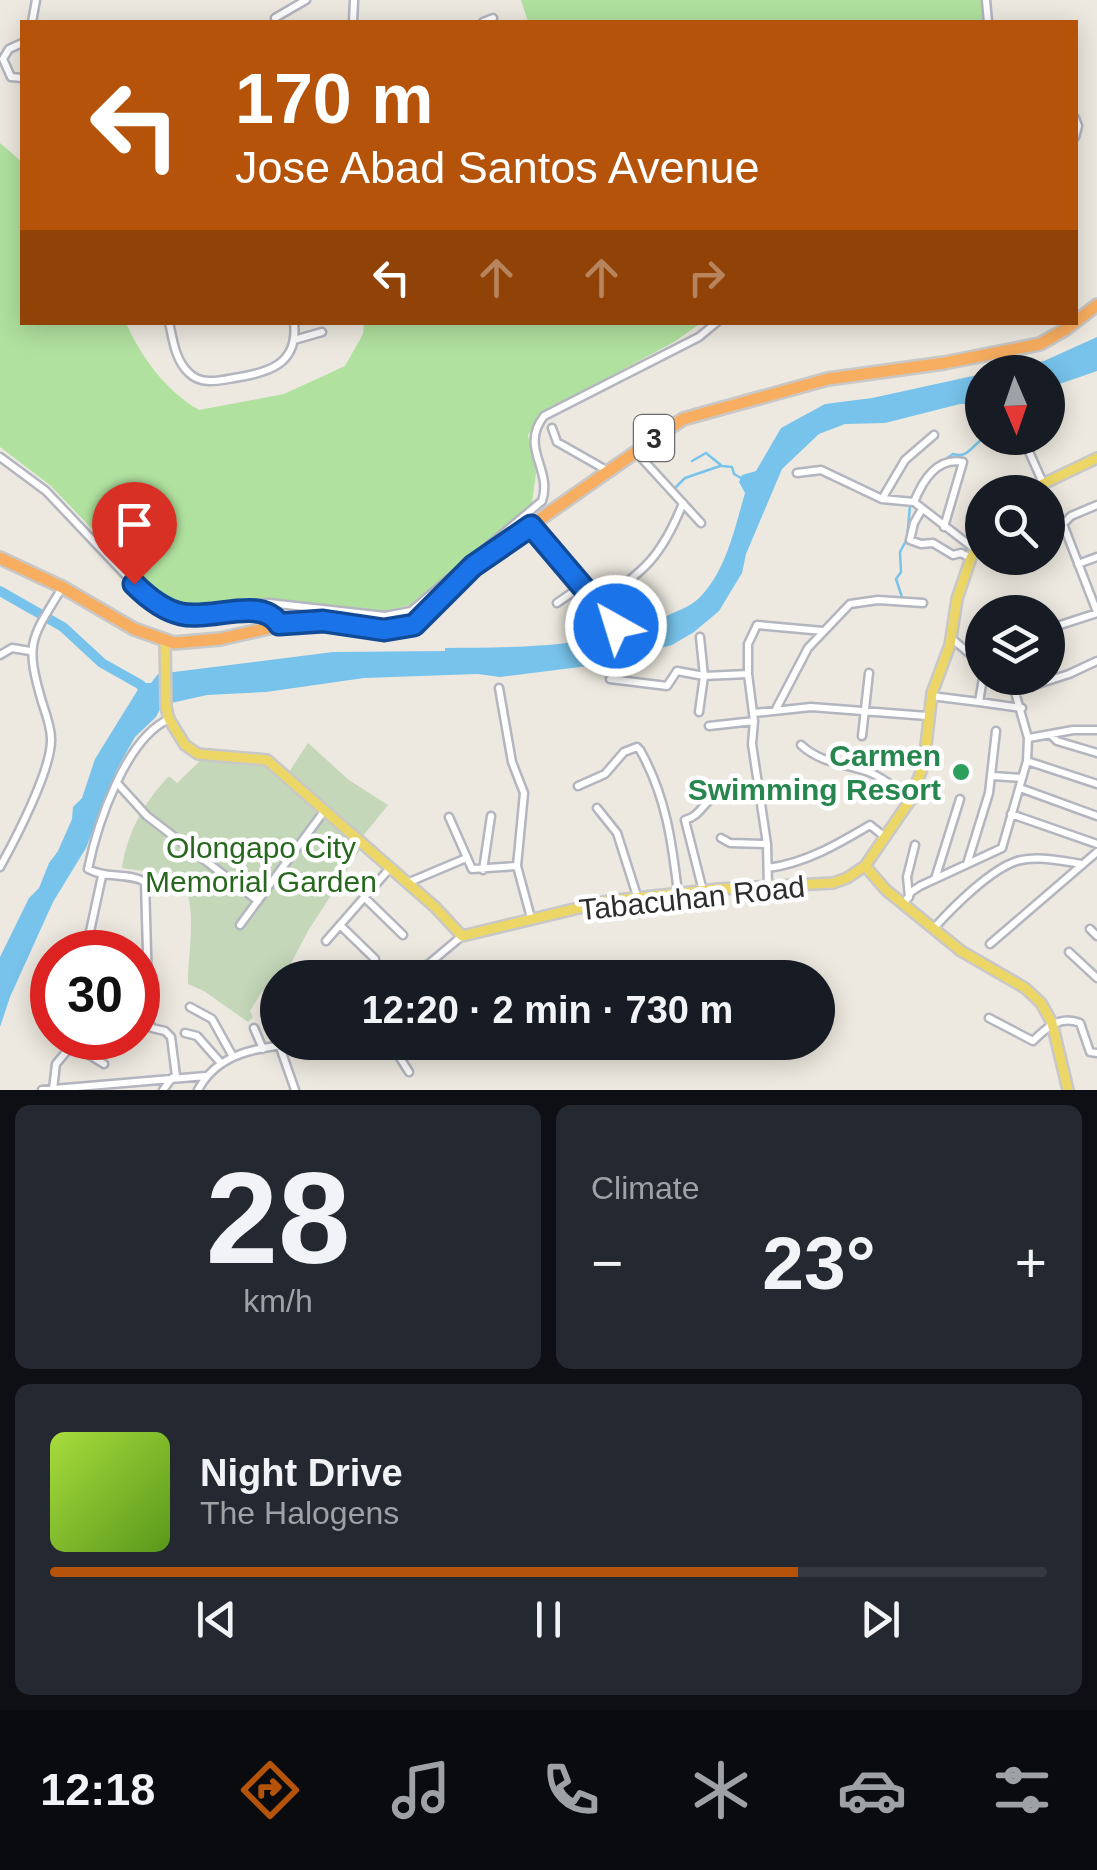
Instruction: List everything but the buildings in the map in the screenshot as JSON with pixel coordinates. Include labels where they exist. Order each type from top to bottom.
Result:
[{"type":"highway","name":"3","points":[[0,558],[62,587],[134,629],[165,640],[220,640],[279,624],[323,621],[384,630],[414,625],[473,566],[683,420],[828,379],[944,363],[1040,344],[1072,325]]},
{"type":"main road","points":[[1060,475],[1097,458]]},
{"type":"main road","points":[[966,575],[951,638],[931,696],[924,763],[911,800],[865,866],[962,950],[1032,993],[1052,1022],[1068,1090]]},
{"type":"main road","points":[[165,640],[166,707],[169,719],[191,752],[267,760],[462,936]]},
{"type":"main road","name":"Tabacuhan Road","points":[[462,936],[608,902],[841,881],[865,866]]},
{"type":"street","points":[[275,18],[306,0]]},
{"type":"street","points":[[488,20],[493,18]]},
{"type":"street","points":[[20,44],[9,48],[3,60],[11,77],[20,78]]},
{"type":"street","points":[[169,325],[177,356],[186,371],[212,382],[270,371],[284,358],[294,340],[294,325]]},
{"type":"street","points":[[241,612],[258,604],[385,616],[411,611],[542,501],[545,485],[533,440],[544,416],[699,337],[714,325]]},
{"type":"street","points":[[294,340],[322,332]]},
{"type":"street","points":[[552,428],[557,442],[609,471]]},
{"type":"street","points":[[882,498],[905,460],[934,435]]},
{"type":"street","points":[[635,452],[701,523]]},
{"type":"street","points":[[0,457],[46,491],[134,584],[161,606],[187,615],[260,611],[270,614],[279,624]]},
{"type":"street","points":[[914,502],[937,467],[962,461],[944,527]]},
{"type":"street","points":[[797,472],[821,470],[882,498],[914,502],[965,547]]},
{"type":"street","points":[[598,603],[642,574],[683,503]]},
{"type":"street","points":[[1065,623],[1097,613],[1063,524],[1071,516],[1097,505]]},
{"type":"street","points":[[922,509],[910,540],[934,543],[953,555],[965,554]]},
{"type":"street","points":[[531,526],[616,626]]},
{"type":"street","points":[[1078,564],[1097,557]]},
{"type":"street","points":[[557,602],[583,585]]},
{"type":"street","points":[[0,867],[24,823],[51,746],[50,726],[30,652],[41,622],[62,587]]},
{"type":"street","points":[[774,712],[808,648],[850,604],[878,600],[924,602]]},
{"type":"street","points":[[768,888],[767,844],[752,744],[754,717],[748,644],[757,625],[823,631]]},
{"type":"street","points":[[699,712],[704,676],[700,637]]},
{"type":"street","points":[[951,638],[965,650]]},
{"type":"street","points":[[0,655],[12,648],[30,652]]},
{"type":"street","points":[[1065,673],[1097,661]]},
{"type":"street","points":[[610,679],[667,686],[677,671],[704,676],[748,674]]},
{"type":"street","points":[[862,736],[869,672]]},
{"type":"street","points":[[498,688],[512,762],[524,793],[516,866],[531,918]]},
{"type":"street","points":[[979,702],[980,695]]},
{"type":"street","points":[[906,901],[934,880],[1002,848],[1026,760],[1028,738],[1017,695]]},
{"type":"street","points":[[931,696],[1022,708]]},
{"type":"street","points":[[710,726],[811,707],[928,716]]},
{"type":"street","points":[[163,1090],[174,1076],[172,1037],[165,1030],[152,1028],[149,1022],[146,882],[134,876],[102,876],[90,872],[88,865],[127,759],[154,727],[169,719]]},
{"type":"street","points":[[1028,738],[1097,730]]},
{"type":"street","points":[[967,865],[993,776],[996,732]]},
{"type":"street","points":[[1050,734],[1097,753]]},
{"type":"street","points":[[802,745],[836,766],[879,777],[911,800]]},
{"type":"street","points":[[578,786],[605,774],[624,752],[640,750],[653,772],[666,810],[678,893]]},
{"type":"street","points":[[1026,760],[1097,784]]},
{"type":"street","points":[[993,776],[1022,778]]},
{"type":"street","points":[[117,783],[142,812],[258,901]]},
{"type":"street","points":[[1020,788],[1097,816]]},
{"type":"street","points":[[703,891],[685,820],[696,816],[718,797],[760,792]]},
{"type":"street","points":[[934,880],[960,799]]},
{"type":"street","points":[[597,808],[617,833],[638,899]]},
{"type":"street","points":[[240,926],[325,810]]},
{"type":"street","points":[[1012,814],[1097,844]]},
{"type":"street","points":[[483,870],[490,816]]},
{"type":"street","points":[[449,817],[472,870],[516,866]]},
{"type":"street","points":[[768,868],[796,862],[840,844],[870,824],[886,838]]},
{"type":"street","points":[[721,838],[730,843],[767,844]]},
{"type":"street","points":[[906,901],[914,846]]},
{"type":"street","points":[[990,944],[1097,852]]},
{"type":"street","points":[[407,883],[464,859]]},
{"type":"street","points":[[935,927],[961,900],[1019,860],[1082,864]]},
{"type":"street","points":[[326,941],[390,868]]},
{"type":"street","points":[[90,930],[102,876]]},
{"type":"street","points":[[365,898],[403,935]]},
{"type":"street","points":[[340,925],[375,958]]},
{"type":"street","points":[[1090,929],[1097,936]]},
{"type":"street","name":"Tabacuhan Road","points":[[433,960],[462,936]]},
{"type":"street","points":[[1070,952],[1097,978]]},
{"type":"street","points":[[190,1007],[212,1019],[232,1055]]},
{"type":"street","points":[[989,1018],[1032,1041],[1052,1022],[1079,1021],[1086,1047],[1097,1053]]},
{"type":"street","points":[[254,1028],[260,1044]]},
{"type":"street","points":[[185,1033],[197,1036],[220,1062]]},
{"type":"street","points":[[198,1090],[220,1062],[232,1055],[260,1049]]},
{"type":"street","points":[[53,1089],[59,1060]]},
{"type":"street","points":[[98,1060],[104,1064]]},
{"type":"street","points":[[285,1060],[295,1090]]},
{"type":"street","points":[[401,1060],[409,1072]]},
{"type":"street","points":[[42,1090],[206,1076]]},
{"type":"green space","points":[[521,0],[981,0],[983,20],[527,20]]},
{"type":"green space","points":[[0,143],[20,160],[20,325],[127,325],[156,372],[199,410],[284,394],[345,366],[363,334],[364,325],[698,325],[540,414],[528,435],[536,473],[532,503],[410,605],[379,612],[294,601],[257,601],[234,610],[196,613],[173,605],[150,590],[51,486],[0,447]]},
{"type":"green space","points":[[308,743],[349,780],[388,805],[363,836],[289,772]]},
{"type":"green space","name":"Olongapo City Memorial Garden","points":[[203,758],[263,760],[360,850],[293,960],[260,960],[260,995],[248,1022],[188,984],[191,911],[184,886],[164,874],[122,868],[132,830],[152,796],[169,776],[177,783]]},
{"type":"water","points":[[1097,337],[1097,371],[1065,382],[1065,355],[1057,355]]},
{"type":"water","points":[[965,378],[965,404],[885,423],[845,424],[819,434],[782,469],[746,554],[742,573],[719,611],[672,645],[596,665],[500,677],[478,674],[364,678],[266,692],[207,695],[162,705],[156,717],[135,737],[117,769],[86,848],[40,930],[30,930],[30,953],[0,1027],[0,957],[58,851],[95,759],[142,683],[151,683],[158,674],[333,652],[445,651],[585,641],[665,617],[699,598],[716,575],[745,493],[739,482],[742,475],[756,471],[781,428],[825,404]]},
{"type":"waterway","points":[[692,461],[706,453],[722,466],[732,467],[741,478]]},
{"type":"waterway","points":[[946,459],[965,453]]},
{"type":"waterway","points":[[675,488],[685,478],[720,466]]},
{"type":"waterway","points":[[902,597],[896,579],[901,572],[900,552],[907,539],[910,506]]},
{"type":"waterway","points":[[0,591],[63,627],[102,663],[141,685],[146,697]]},
{"type":"place","name":"Carmen Swimming Resort","points":[[961,772]]},
{"type":"route","points":[[134,584],[161,606],[187,615],[237,613],[254,608],[270,614],[279,624],[304,620],[400,629],[423,618],[473,566],[531,526],[616,626]]}]
